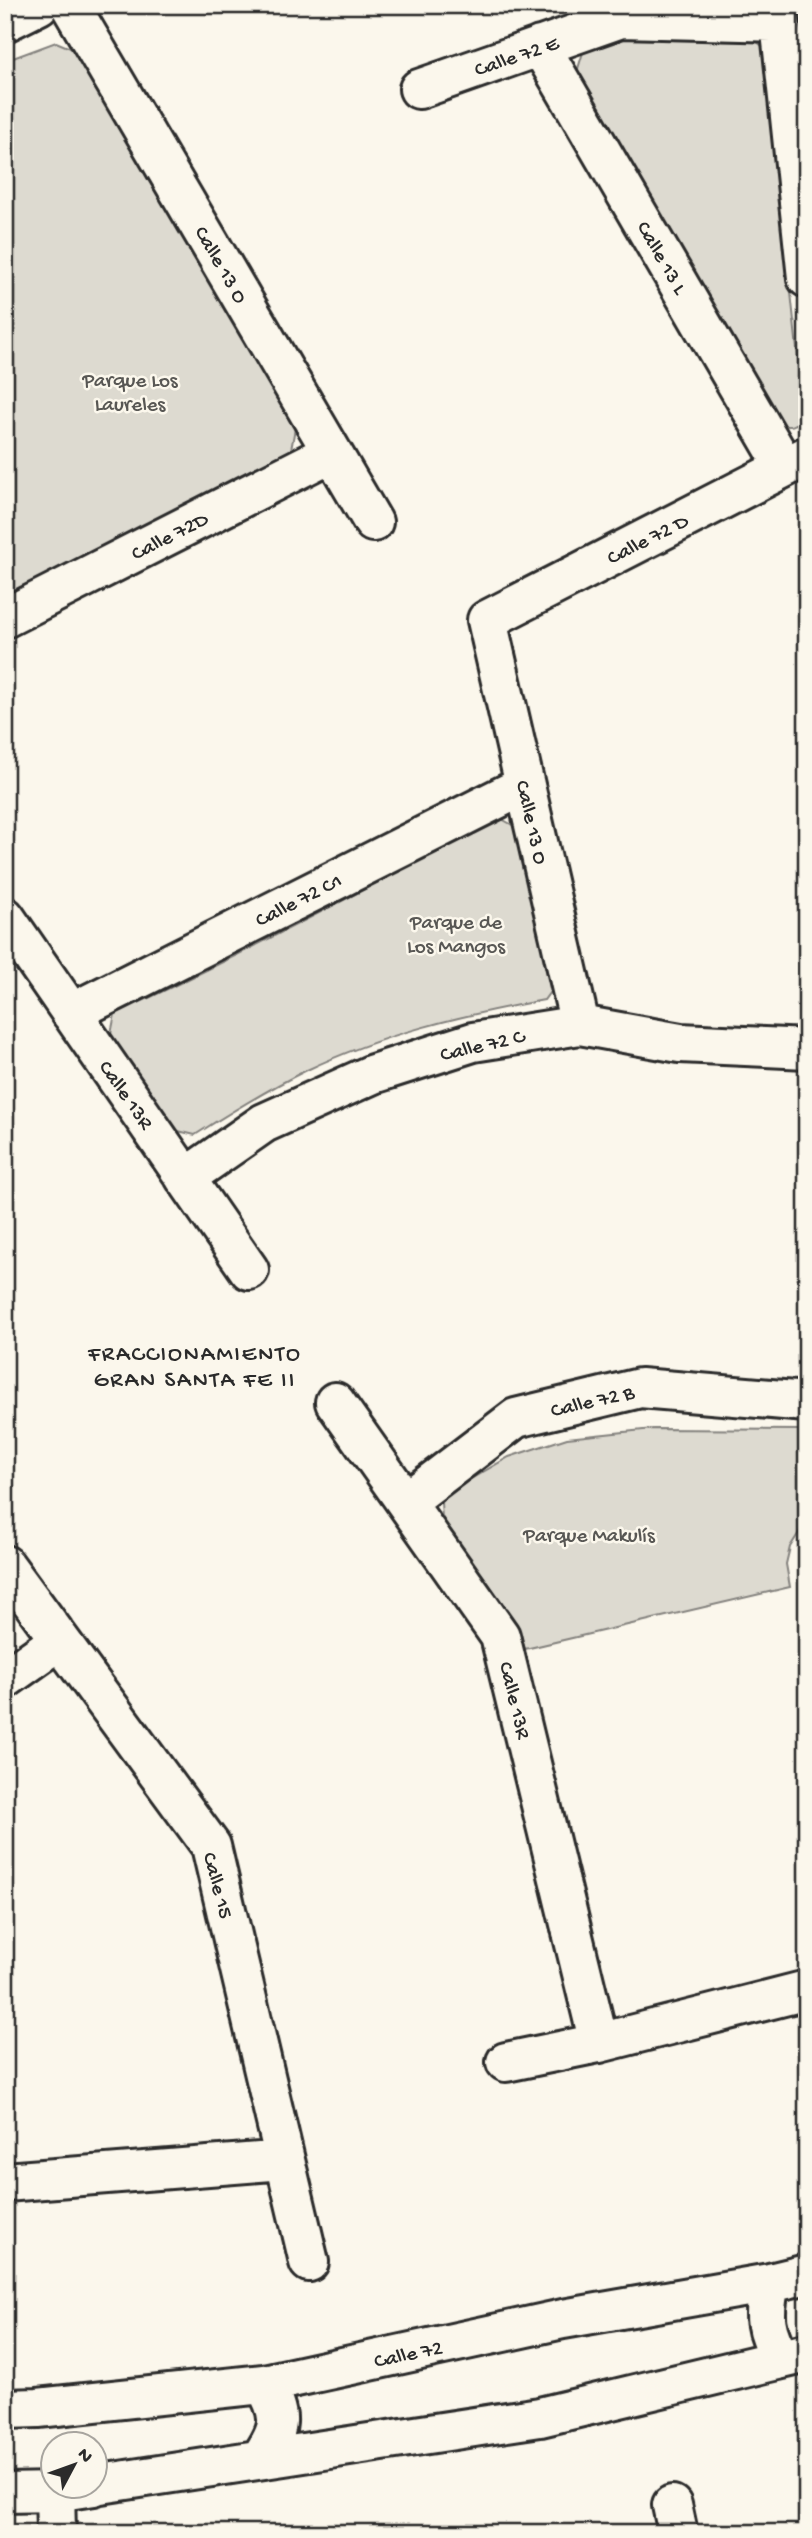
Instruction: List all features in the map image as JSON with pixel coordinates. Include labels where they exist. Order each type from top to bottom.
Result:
[{"type":"street","points":[[5,22],[39,5]]},
{"type":"street","name":"Calle 13 O","points":[[70,5],[373,522]]},
{"type":"street","name":"Calle 72 E","points":[[419,89],[621,18],[780,22],[807,278]]},
{"type":"street","name":"Calle 13 L","points":[[540,46],[796,461]]},
{"type":"street","name":"Calle 72D","points":[[5,618],[332,452]]},
{"type":"street","name":"Calle 72 D","points":[[487,620],[796,461]]},
{"type":"street","name":"Calle 13 O","points":[[487,620],[580,1025]]},
{"type":"street","name":"Calle 72 C1","points":[[71,1013],[525,785]]},
{"type":"street","name":"Calle 13R","points":[[5,917],[249,1270]]},
{"type":"street","name":"Calle 72 C","points":[[185,1178],[264,1123],[373,1074],[472,1042],[580,1025],[680,1043],[807,1049]]},
{"type":"street","name":"Calle 72 B","points":[[405,1502],[516,1418],[640,1388],[807,1402]]},
{"type":"street","name":"Calle 13R","points":[[335,1402],[500,1636],[599,2043]]},
{"type":"street","name":"Calle 15","points":[[5,1565],[211,1846],[309,2262]]},
{"type":"street","points":[[5,1679],[61,1640]]},
{"type":"street","points":[[506,2062],[599,2043],[807,1990]]},
{"type":"street","points":[[5,2182],[285,2160]]},
{"type":"street","name":"Calle 72","points":[[5,2409],[38,2408],[264,2384],[563,2319],[770,2283],[807,2274]]},
{"type":"street","points":[[770,2283],[765,2322],[769,2339],[794,2356]]},
{"type":"street","points":[[108,2483],[540,2417],[794,2356]]},
{"type":"street","points":[[260,2459],[274,2438],[279,2421],[275,2403],[264,2384]]},
{"type":"street","points":[[5,2493],[38,2492]]},
{"type":"street","points":[[55,2500],[56,2533]]},
{"type":"green space","points":[[745,33],[765,48],[804,415],[799,422],[789,426],[777,422],[577,72],[584,49],[619,39]]},
{"type":"green space","name":"Parque Los Laureles","points":[[56,42],[80,52],[295,428],[291,450],[5,596],[5,61]]},
{"type":"green space","name":"Parque de Los Mangos","points":[[498,817],[516,827],[555,985],[544,1000],[453,1019],[364,1046],[292,1077],[195,1135],[174,1130],[110,1039],[115,1014],[308,919]]},
{"type":"green space","name":"Parque Makulís","points":[[653,1429],[807,1430],[807,1520],[790,1547],[786,1564],[790,1587],[525,1649],[509,1614],[442,1519],[441,1502],[450,1491],[509,1457],[567,1438]]},
{"type":"district","name":"FRACCIONAMIENTO GRAN SANTA FE II","points":[[195,1365]]}]
